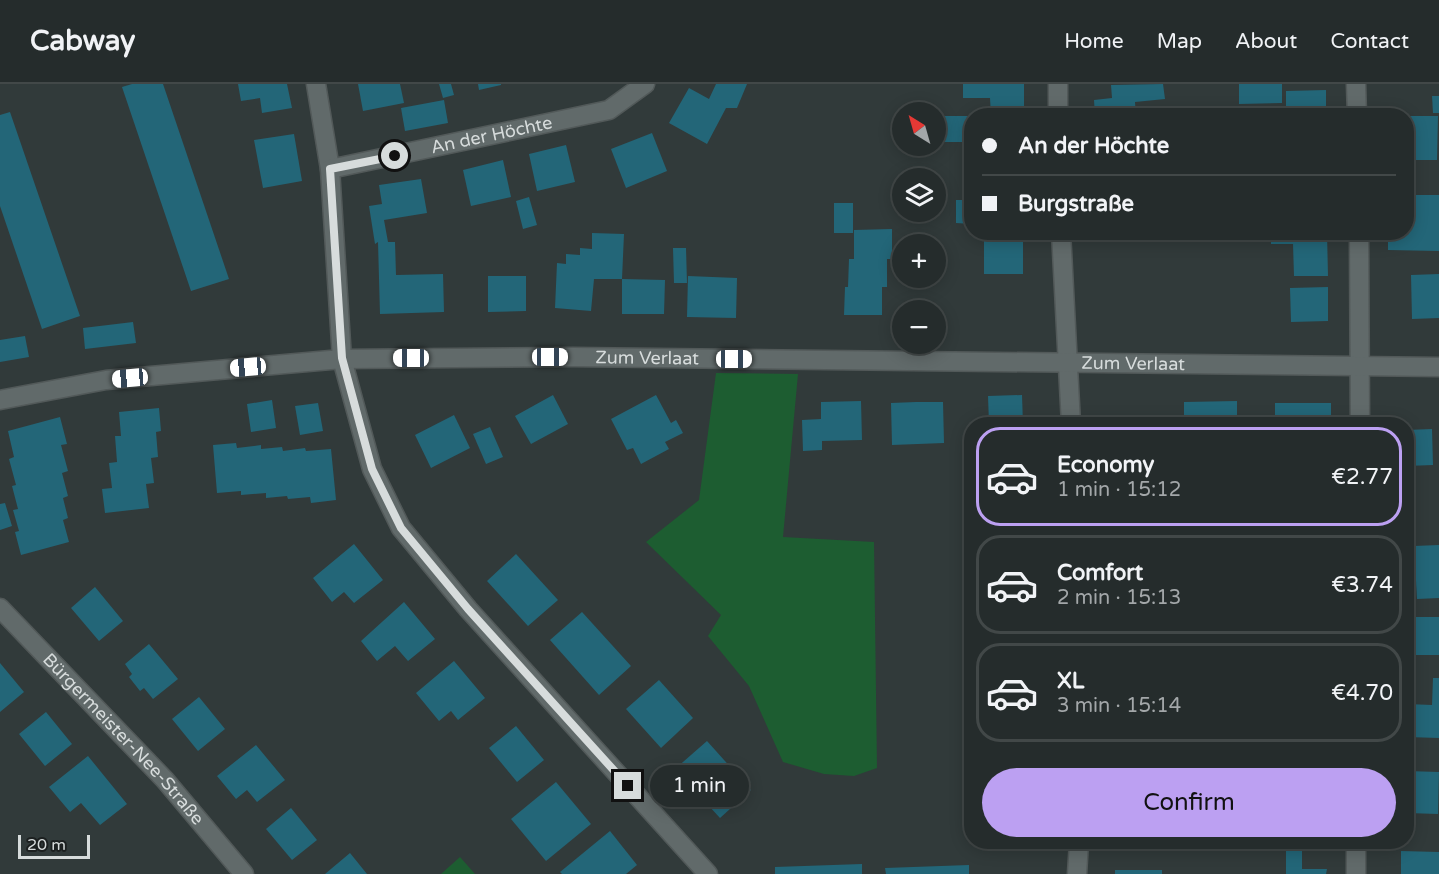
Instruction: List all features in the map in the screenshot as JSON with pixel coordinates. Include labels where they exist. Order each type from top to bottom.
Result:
[{"type":"street","points":[[316,84],[330,169],[342,358],[372,469],[401,528],[468,609],[708,874]]},
{"type":"street","name":"An der Höchte","points":[[330,169],[609,110],[645,84]]},
{"type":"street","points":[[1058,84],[1058,108]]},
{"type":"street","points":[[1356,84],[1357,108]]},
{"type":"street","points":[[1061,240],[1071,417]]},
{"type":"street","points":[[1359,240],[1360,417]]},
{"type":"street","name":"Zum Verlaat","points":[[0,400],[106,380],[342,358],[573,357],[1439,367]]},
{"type":"street","name":"Bürgermeister-Nee-Straße","points":[[0,608],[165,780],[244,874]]},
{"type":"street","points":[[1077,874],[1079,849]]},
{"type":"street","points":[[1356,849],[1356,874]]},
{"type":"green space","points":[[716,373],[798,374],[783,537],[874,542],[877,768],[854,776],[824,774],[783,762],[749,686],[708,636],[721,615],[646,542],[699,500]]},
{"type":"green space","points":[[460,857],[475,874],[441,874]]},
{"type":"building","points":[[132,84],[163,84],[229,279],[191,291],[122,87]]},
{"type":"building","points":[[238,84],[287,84],[292,108],[262,113],[260,98],[241,101]]},
{"type":"building","points":[[358,84],[400,84],[404,103],[363,111]]},
{"type":"building","points":[[439,84],[451,84],[454,95],[443,98]]},
{"type":"building","points":[[478,84],[501,84],[501,85],[479,90]]},
{"type":"building","points":[[716,84],[747,84],[737,108],[726,108],[707,144],[669,123],[689,88],[709,99]]},
{"type":"building","points":[[963,84],[1024,84],[1024,108],[991,108],[990,98],[963,98]]},
{"type":"building","points":[[1163,84],[1165,99],[1135,102],[1135,108],[1094,108],[1094,100],[1112,98],[1111,85]]},
{"type":"building","points":[[1239,84],[1282,84],[1282,103],[1239,104]]},
{"type":"building","points":[[1326,90],[1326,108],[1286,108],[1286,91]]},
{"type":"building","points":[[1432,96],[1439,96],[1439,113],[1433,113]]},
{"type":"building","points":[[444,100],[448,123],[405,131],[401,108]]},
{"type":"building","points":[[10,112],[80,316],[42,329],[0,206],[0,115]]},
{"type":"building","points":[[946,116],[964,116],[964,142],[946,142]]},
{"type":"building","points":[[1414,116],[1438,116],[1437,160],[1414,160]]},
{"type":"building","points":[[652,133],[667,171],[626,188],[611,149]]},
{"type":"building","points":[[294,134],[302,181],[263,188],[254,140]]},
{"type":"building","points":[[566,145],[575,182],[537,191],[529,154]]},
{"type":"building","points":[[503,160],[511,197],[471,206],[463,170]]},
{"type":"building","points":[[421,179],[427,213],[384,220],[388,242],[395,242],[396,275],[443,274],[444,312],[380,314],[378,242],[375,244],[369,206],[382,204],[379,185]]},
{"type":"building","points":[[1414,195],[1439,195],[1439,251],[1388,250],[1388,240],[1414,240]]},
{"type":"building","points":[[529,197],[537,225],[523,229],[516,201]]},
{"type":"building","points":[[956,200],[964,200],[964,224],[956,223]]},
{"type":"building","points":[[834,203],[853,203],[853,233],[834,233]]},
{"type":"building","points":[[892,229],[892,259],[887,259],[887,287],[882,287],[882,315],[844,315],[849,259],[854,259],[854,230]]},
{"type":"building","points":[[592,233],[624,234],[622,279],[594,279],[591,311],[555,308],[557,263],[566,264],[566,254],[580,255],[580,248],[592,249]]},
{"type":"building","points":[[984,240],[1023,240],[1023,274],[984,274]]},
{"type":"building","points":[[1271,240],[1327,240],[1328,276],[1294,276],[1293,244],[1271,244]]},
{"type":"building","points":[[673,248],[686,248],[687,283],[674,283]]},
{"type":"building","points":[[1439,274],[1439,318],[1412,319],[1411,275]]},
{"type":"building","points":[[488,276],[526,276],[526,311],[488,312]]},
{"type":"building","points":[[688,276],[737,278],[736,318],[687,317]]},
{"type":"building","points":[[622,279],[665,280],[664,314],[622,314]]},
{"type":"building","points":[[1328,287],[1328,321],[1291,322],[1290,288]]},
{"type":"building","points":[[133,322],[136,343],[85,349],[83,328]]},
{"type":"building","points":[[25,336],[29,357],[0,362],[0,340]]},
{"type":"building","points":[[553,395],[568,424],[531,444],[515,416]]},
{"type":"building","points":[[656,395],[671,423],[676,420],[683,433],[665,442],[669,449],[641,464],[633,448],[627,450],[611,419]]},
{"type":"building","points":[[1022,395],[1023,417],[989,417],[988,396]]},
{"type":"building","points":[[272,400],[276,428],[251,432],[247,404]]},
{"type":"building","points":[[861,401],[862,440],[822,441],[822,450],[803,451],[802,420],[821,419],[821,402]]},
{"type":"building","points":[[1237,401],[1237,417],[1184,417],[1184,402]]},
{"type":"building","points":[[943,402],[944,443],[892,445],[891,403]]},
{"type":"building","points":[[318,403],[323,431],[300,435],[295,406]]},
{"type":"building","points":[[1275,403],[1331,403],[1331,417],[1275,417]]},
{"type":"building","points":[[159,408],[161,431],[156,432],[158,457],[151,458],[154,483],[146,484],[149,508],[105,513],[102,489],[112,488],[109,463],[117,462],[115,436],[121,436],[119,412]]},
{"type":"building","points":[[454,415],[470,448],[431,468],[415,435]]},
{"type":"building","points":[[60,417],[67,444],[61,445],[68,471],[62,473],[68,496],[63,498],[68,518],[63,520],[69,542],[21,555],[15,532],[19,531],[13,510],[18,509],[12,486],[16,485],[9,459],[14,457],[8,431]]},
{"type":"building","points":[[490,427],[503,457],[486,464],[473,434]]},
{"type":"building","points":[[1432,429],[1433,465],[1414,466],[1414,430]]},
{"type":"building","points":[[236,443],[237,448],[261,445],[261,449],[282,447],[283,451],[305,448],[306,451],[331,449],[336,500],[311,503],[310,497],[266,498],[266,493],[241,495],[241,491],[217,493],[213,445]]},
{"type":"building","points":[[5,503],[12,526],[0,530],[0,504]]},
{"type":"building","points":[[354,544],[383,580],[354,603],[344,592],[332,602],[313,578]]},
{"type":"building","points":[[1439,545],[1439,598],[1417,599],[1414,546]]},
{"type":"building","points":[[516,554],[558,600],[528,626],[487,581]]},
{"type":"building","points":[[95,587],[123,621],[99,641],[71,608]]},
{"type":"building","points":[[404,602],[435,639],[408,661],[395,646],[377,661],[361,641]]},
{"type":"building","points":[[582,612],[631,666],[599,695],[550,640]]},
{"type":"building","points":[[1414,617],[1439,617],[1439,655],[1414,655]]},
{"type":"building","points":[[149,644],[178,679],[153,699],[144,688],[140,691],[129,677],[132,674],[125,664]]},
{"type":"building","points":[[454,661],[485,698],[458,720],[451,711],[439,721],[416,693]]},
{"type":"building","points":[[0,663],[24,692],[0,712]]},
{"type":"building","points":[[1433,678],[1439,678],[1439,738],[1414,737],[1414,704],[1432,705]]},
{"type":"building","points":[[659,680],[693,718],[661,748],[626,709]]},
{"type":"building","points":[[199,697],[225,729],[198,751],[172,719]]},
{"type":"building","points":[[46,712],[72,744],[45,766],[19,734]]},
{"type":"building","points":[[516,726],[544,760],[517,782],[489,748]]},
{"type":"building","points":[[707,741],[751,790],[720,818],[675,769]]},
{"type":"building","points":[[256,745],[285,780],[257,802],[247,790],[236,799],[217,776]]},
{"type":"building","points":[[88,756],[127,804],[100,825],[81,803],[70,812],[49,787]]},
{"type":"building","points":[[1414,771],[1439,772],[1438,814],[1414,813]]},
{"type":"building","points":[[556,782],[591,824],[546,861],[511,819]]},
{"type":"building","points":[[291,808],[317,840],[292,860],[266,829]]},
{"type":"building","points":[[610,831],[637,865],[626,874],[562,874],[560,872]]},
{"type":"building","points":[[1286,849],[1302,849],[1302,869],[1327,869],[1326,874],[1286,874]]},
{"type":"building","points":[[1401,851],[1439,852],[1439,874],[1401,874]]},
{"type":"building","points":[[350,853],[367,874],[325,874]]},
{"type":"building","points":[[862,864],[862,874],[775,874],[775,867]]},
{"type":"building","points":[[969,865],[969,874],[886,874],[885,868]]},
{"type":"building","points":[[1115,870],[1162,870],[1162,874],[1115,874]]},
{"type":"route","points":[[395,156],[330,169],[342,358],[372,469],[401,528],[468,609],[628,786]]}]
